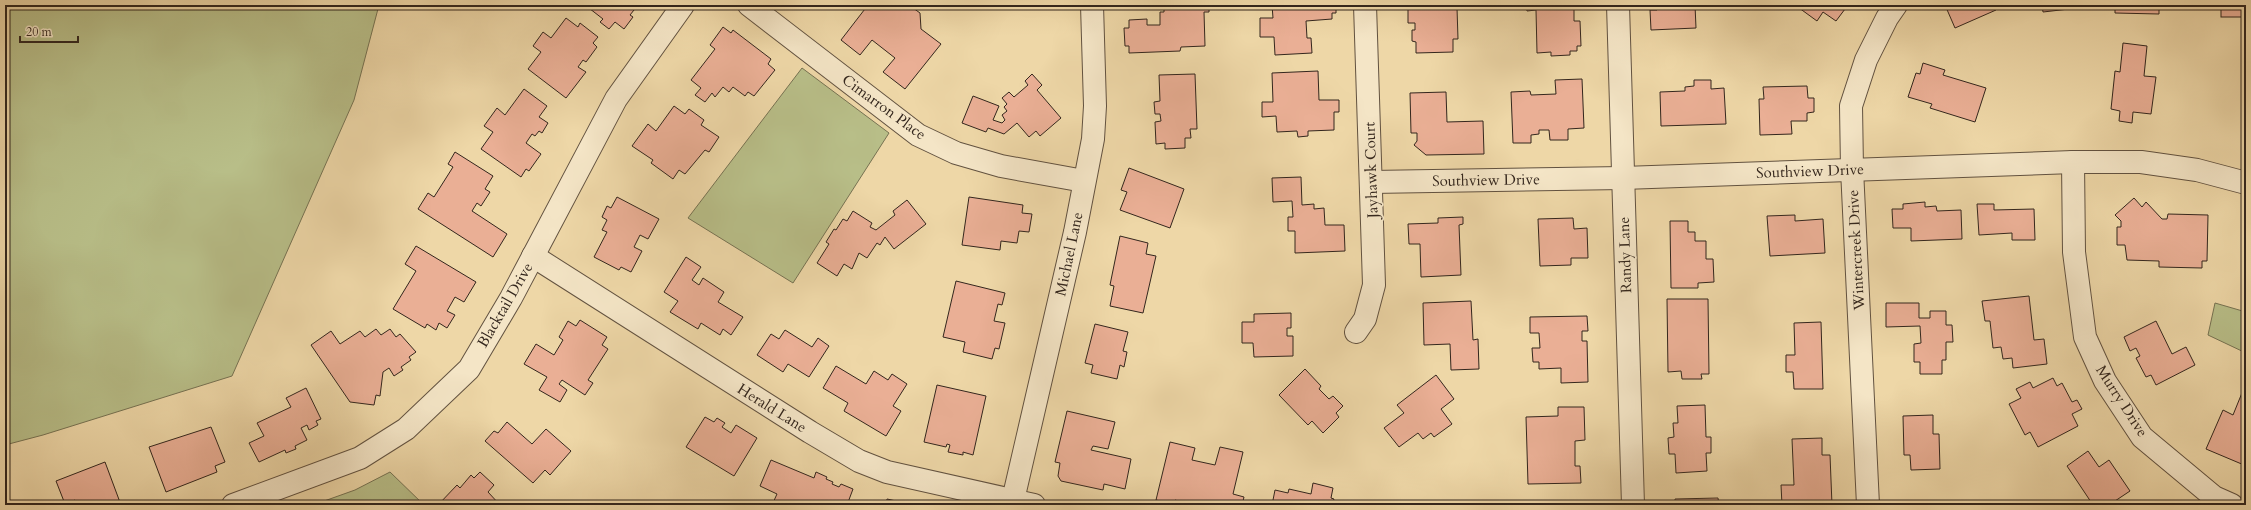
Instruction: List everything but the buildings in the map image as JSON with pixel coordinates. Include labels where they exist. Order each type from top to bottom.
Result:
[{"type":"street","name":"Blacktail Drive","points":[[233,505],[360,458],[406,429],[469,369],[511,298],[616,99],[683,5]]},
{"type":"street","name":"Cimarron Place","points":[[749,5],[918,135],[956,153],[1001,166],[1084,181]]},
{"type":"street","name":"Michael Lane","points":[[1013,500],[1075,232],[1093,139],[1095,106],[1092,5]]},
{"type":"street","name":"Jayhawk Court","points":[[1356,332],[1365,319],[1374,285],[1365,5]]},
{"type":"street","name":"Randy Lane","points":[[1618,5],[1633,505]]},
{"type":"street","name":"Wintercreek Drive","points":[[1868,505],[1852,169],[1851,106],[1866,60],[1887,18],[1896,5]]},
{"type":"street","name":"Southview Drive","points":[[1371,182],[1623,178],[2072,162],[2141,162],[2196,170],[2246,183]]},
{"type":"street","name":"Murry Drive","points":[[2072,162],[2074,252],[2085,337],[2105,382],[2142,437],[2214,497],[2232,505]]},
{"type":"street","name":"Herald Lane","points":[[533,256],[810,432],[859,461],[887,472],[1034,505]]},
{"type":"green space","points":[[5,5],[379,5],[354,100],[232,376],[43,435],[5,445]]},
{"type":"green space","points":[[802,68],[889,133],[793,283],[688,218]]},
{"type":"green space","points":[[2215,303],[2246,312],[2246,353],[2208,335]]},
{"type":"green space","points":[[390,472],[424,505],[313,505],[355,490]]}]
